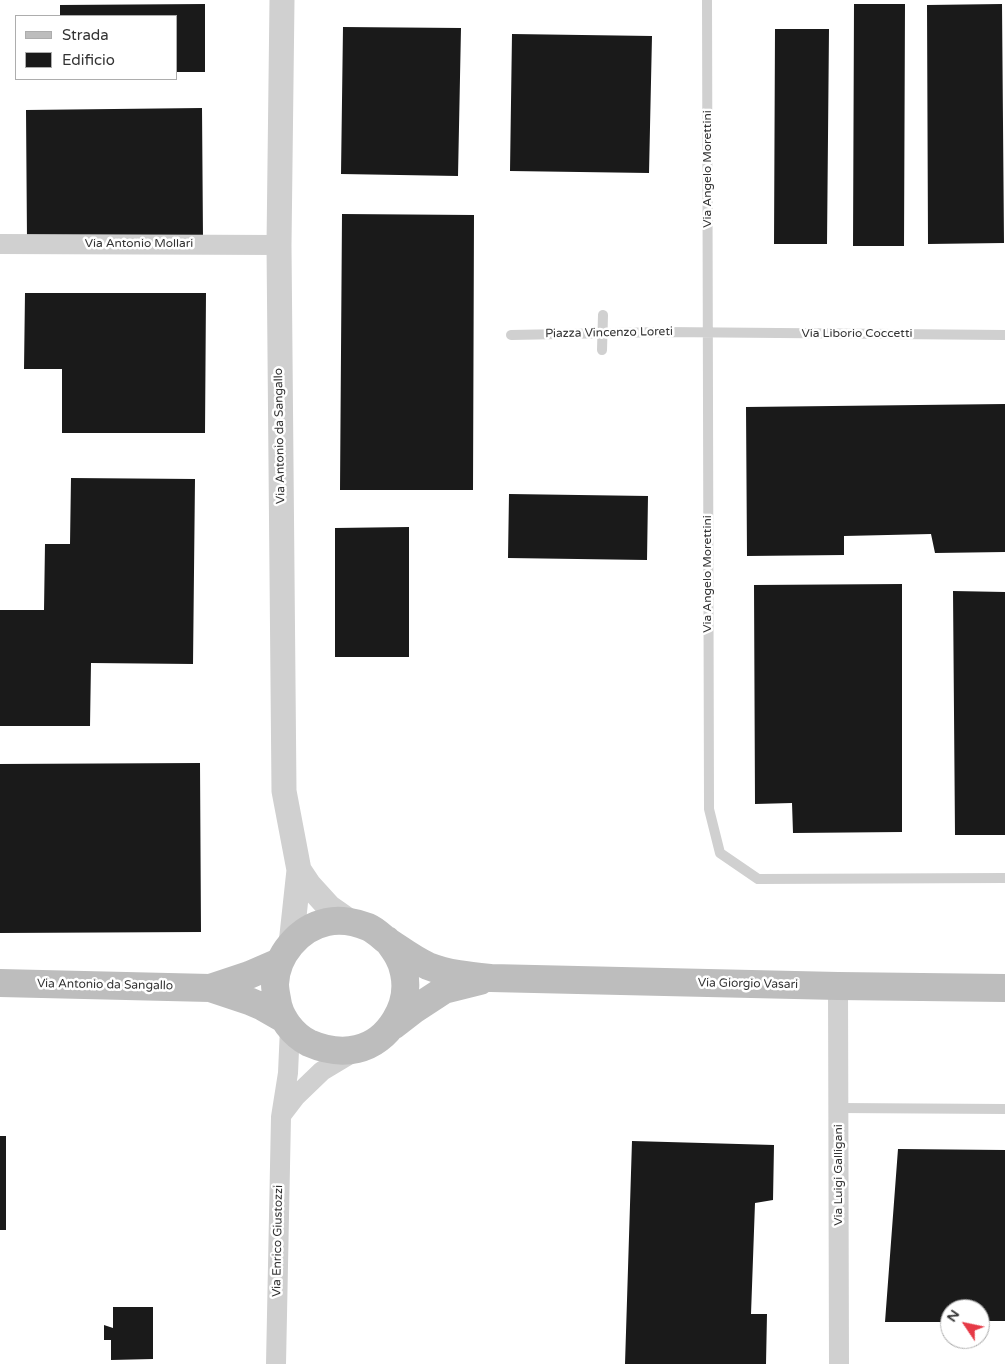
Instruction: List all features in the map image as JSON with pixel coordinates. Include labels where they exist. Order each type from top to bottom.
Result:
[{"type":"main road","name":"Via Antonio da Sangallo","points":[[0,983],[210,988],[263,1007],[287,1023],[303,1040],[320,1048],[339,1051],[358,1049],[376,1041],[390,1028],[400,1012],[405,993],[405,974],[398,956],[387,940],[370,927],[349,921],[327,922],[307,930],[285,953],[249,975],[210,988]]},
{"type":"main road","name":"Via Giorgio Vasari","points":[[387,940],[429,966],[459,975],[491,978],[1005,988]]},
{"type":"main road","name":"Via Antonio da Sangallo","points":[[285,953],[275,984],[278,1005],[287,1023]]},
{"type":"main road","name":"Via Giorgio Vasari","points":[[390,1028],[444,990],[491,978]]},
{"type":"street","name":"Via Antonio da Sangallo","points":[[282,0],[279,245],[284,791],[299,870],[285,953]]},
{"type":"street","name":"Via Antonio Mollari","points":[[0,244],[279,245]]},
{"type":"street","name":"Via Antonio da Sangallo","points":[[299,870],[309,885],[329,907],[349,921]]},
{"type":"street","name":"Via Luigi Galligani","points":[[838,986],[839,1364]]},
{"type":"street","name":"Via Enrico Giustozzi","points":[[276,1364],[281,1117],[288,1073],[287,1023]]},
{"type":"street","points":[[281,1117],[296,1096],[322,1071],[358,1049]]},
{"type":"lane","name":"Via Angelo Morettini","points":[[707,0],[709,809],[720,854],[758,879],[1005,878]]},
{"type":"lane","points":[[602,315],[602,350]]},
{"type":"lane","name":"Piazza Vincenzo Loreti","points":[[511,335],[708,333]]},
{"type":"lane","name":"Via Liborio Coccetti","points":[[708,333],[1005,335]]},
{"type":"lane","points":[[839,1108],[1005,1109]]},
{"type":"building","points":[[205,4],[205,72],[178,72],[178,15],[60,15],[60,5]]},
{"type":"building","points":[[854,4],[905,4],[904,246],[853,246]]},
{"type":"building","points":[[1002,4],[1004,243],[928,244],[927,5]]},
{"type":"building","points":[[343,27],[461,28],[458,176],[341,174]]},
{"type":"building","points":[[775,29],[829,29],[827,244],[774,244]]},
{"type":"building","points":[[512,34],[652,36],[649,173],[510,171]]},
{"type":"building","points":[[202,108],[203,239],[27,240],[26,110]]},
{"type":"building","points":[[342,214],[474,215],[473,490],[340,490]]},
{"type":"building","points":[[25,293],[206,293],[205,433],[62,433],[62,369],[24,369]]},
{"type":"building","points":[[1005,404],[1005,552],[935,553],[931,534],[844,536],[844,555],[747,556],[746,407]]},
{"type":"building","points":[[71,478],[195,479],[193,664],[91,663],[90,726],[0,726],[0,610],[44,610],[45,544],[70,544]]},
{"type":"building","points":[[509,494],[648,496],[647,560],[508,558]]},
{"type":"building","points":[[409,527],[409,657],[335,657],[335,528]]},
{"type":"building","points":[[902,584],[902,832],[793,833],[792,803],[755,804],[754,585]]},
{"type":"building","points":[[953,591],[1005,592],[1005,835],[955,835]]},
{"type":"building","points":[[200,763],[201,932],[0,933],[0,764]]},
{"type":"building","points":[[0,1136],[6,1136],[6,1230],[0,1230]]},
{"type":"building","points":[[632,1141],[774,1145],[773,1200],[755,1203],[751,1314],[767,1314],[766,1364],[625,1364]]},
{"type":"building","points":[[898,1149],[1005,1150],[1005,1321],[990,1321],[990,1299],[940,1299],[940,1322],[885,1322]]},
{"type":"building","points":[[113,1307],[153,1307],[153,1359],[111,1360],[111,1340],[104,1340],[104,1325],[113,1328]]}]
